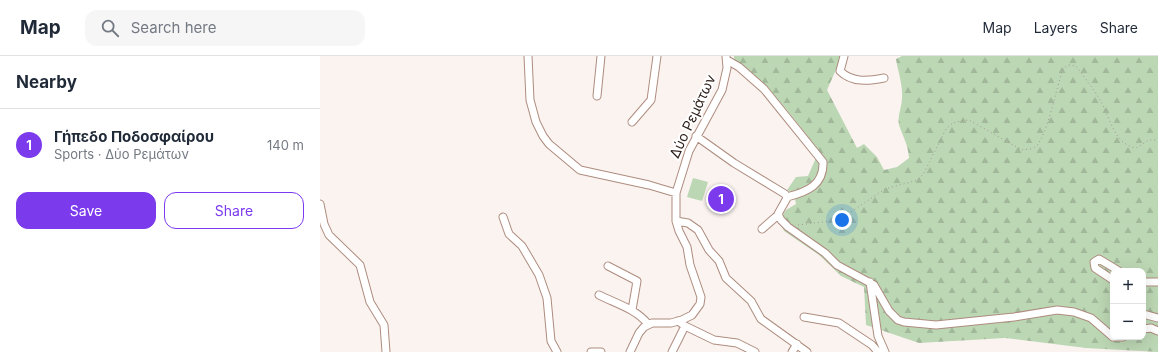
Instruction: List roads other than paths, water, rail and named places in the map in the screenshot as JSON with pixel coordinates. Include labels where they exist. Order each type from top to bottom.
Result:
[{"type":"street","points":[[528,56],[530,100],[536,122],[542,136],[549,144],[580,170],[649,184],[676,194]]},
{"type":"street","points":[[597,96],[601,56]]},
{"type":"street","points":[[632,122],[650,100],[657,56]]},
{"type":"street","points":[[844,56],[840,71],[845,74],[862,81],[884,78]]},
{"type":"street","points":[[727,58],[764,89],[823,162],[824,170],[817,184],[806,191],[787,197],[778,215],[762,229]]},
{"type":"street","name":"Δύο Ρεμάτων","points":[[648,324],[678,321],[688,318],[695,312],[701,299],[690,265],[687,247],[676,221],[676,194],[684,162],[696,136],[722,90],[727,58]]},
{"type":"street","points":[[696,136],[787,197]]},
{"type":"street","points":[[320,204],[324,224],[329,235],[360,265],[370,302],[384,325],[386,352]]},
{"type":"street","points":[[778,215],[788,227],[825,253],[844,270],[870,282],[876,288],[888,312],[898,320],[904,322],[936,325],[1014,317],[1057,310],[1074,312],[1090,318],[1110,335]]},
{"type":"street","points":[[503,217],[509,234],[522,246],[539,275],[547,298],[551,341],[557,352]]},
{"type":"street","points":[[676,221],[685,221],[694,227],[709,250],[719,261],[726,278],[751,300],[761,320],[807,352]]},
{"type":"street","points":[[1110,278],[1095,268],[1094,262],[1099,259],[1114,268]]},
{"type":"street","points":[[608,266],[637,281],[632,310]]},
{"type":"street","points":[[870,282],[878,336],[886,352]]},
{"type":"street","points":[[1146,282],[1158,282]]},
{"type":"street","points":[[599,295],[632,310],[643,318],[648,324],[639,333],[630,352]]},
{"type":"street","points":[[1146,315],[1158,318]]},
{"type":"street","points":[[804,318],[839,323],[872,345],[878,352]]},
{"type":"street","points":[[678,321],[684,326],[714,340],[736,343],[755,352]]},
{"type":"street","points":[[672,352],[684,326]]},
{"type":"street","points":[[1146,329],[1151,328],[1158,331]]},
{"type":"street","points":[[792,352],[797,344]]},
{"type":"street","points":[[590,352],[601,352]]},
{"type":"place","name":"Γήπεδο Ποδοσφαίρου","points":[[721,199]]}]
